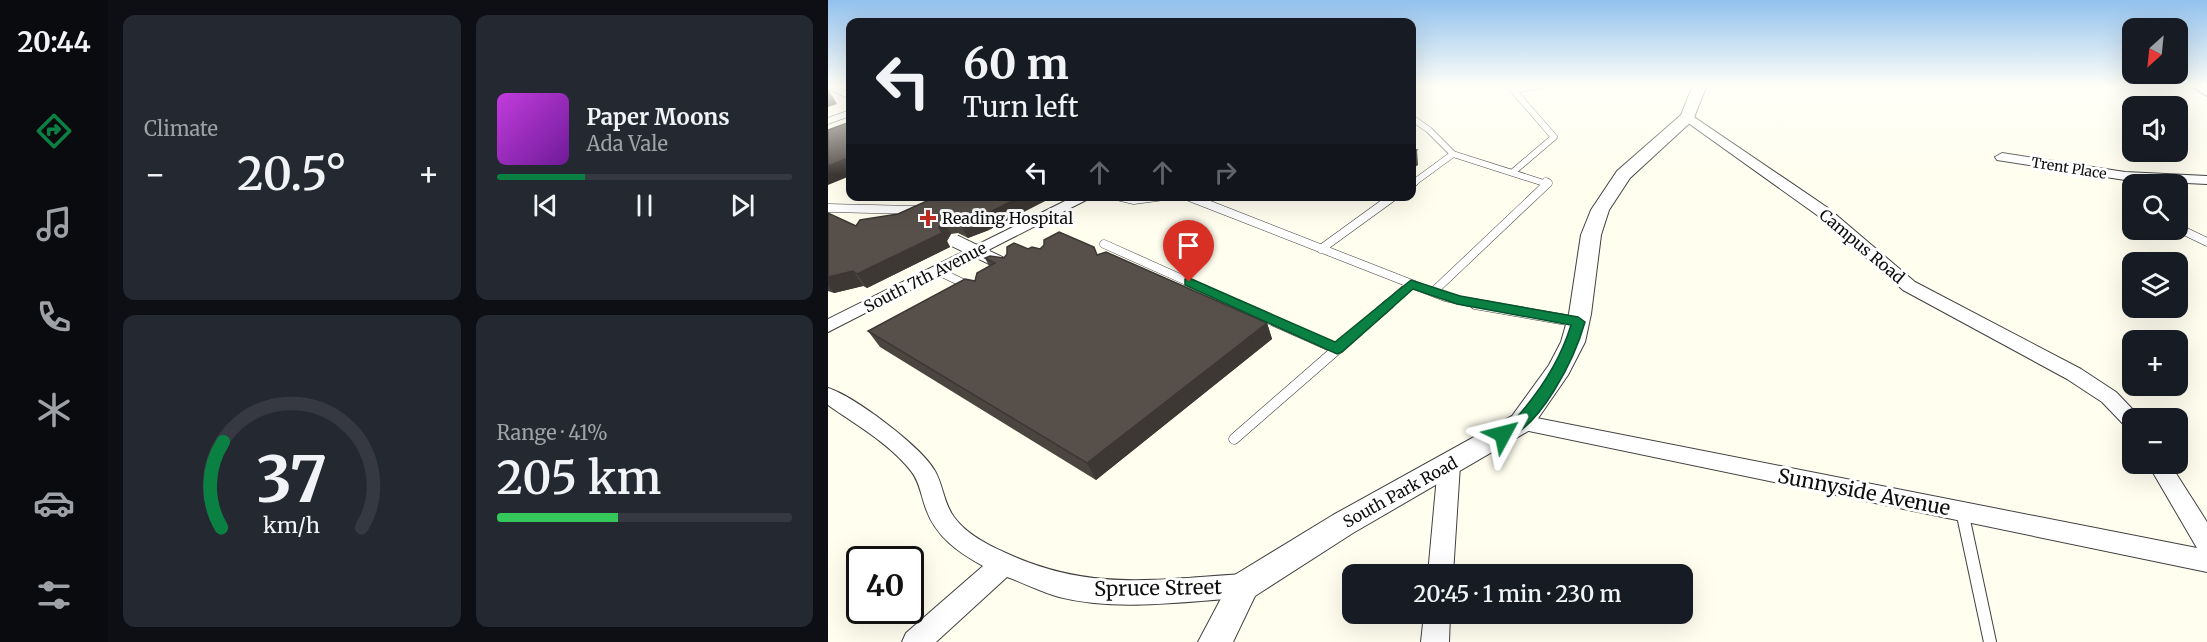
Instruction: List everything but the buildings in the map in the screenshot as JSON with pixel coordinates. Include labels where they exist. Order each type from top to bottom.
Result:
[{"type":"street","name":"South Park Road","points":[[1244,586],[1343,524],[1521,423],[1559,369],[1573,342],[1591,235],[1600,210],[1623,175],[1688,117]]},
{"type":"street","name":"Campus Road","points":[[1688,117],[1844,228],[1884,268],[1909,286],[2074,374],[2109,397],[2122,411]]},
{"type":"street","name":"Trent Place","points":[[2002,157],[2122,179]]},
{"type":"street","name":"Trent Place","points":[[2188,180],[2207,180]]},
{"type":"street","name":"South 7th Avenue","points":[[828,326],[938,271],[1009,242],[1079,201]]},
{"type":"street","points":[[955,241],[1008,267]]},
{"type":"street","name":"Spruce Street","points":[[828,394],[910,455],[925,474],[937,510],[950,529],[967,543],[1003,564],[1058,585],[1084,589],[1118,592],[1244,586]]},
{"type":"street","name":"Sunnyside Avenue","points":[[1521,423],[2207,561]]},
{"type":"street","points":[[1441,564],[1449,465]]},
{"type":"street","points":[[2165,474],[2207,543]]},
{"type":"street","points":[[916,642],[1003,564]]},
{"type":"street","points":[[1215,642],[1244,586]]},
{"type":"street","points":[[1435,642],[1436,624]]},
{"type":"lane","points":[[828,121],[845,115]]},
{"type":"lane","points":[[1513,172],[1554,137],[1534,115]]},
{"type":"lane","points":[[1416,122],[1453,154],[1548,183],[1433,292]]},
{"type":"lane","points":[[1416,181],[1453,154]]},
{"type":"lane","points":[[1200,201],[1433,292],[1492,308],[1578,322]]},
{"type":"lane","points":[[1321,249],[1387,201]]},
{"type":"lane","points":[[828,208],[912,211],[922,207]]},
{"type":"lane","points":[[2188,234],[2205,243]]},
{"type":"lane","points":[[1104,244],[1337,349]]},
{"type":"lane","points":[[1116,259],[1126,253]]},
{"type":"lane","points":[[938,271],[981,292]]},
{"type":"lane","points":[[1234,439],[1411,284]]},
{"type":"lane","points":[[1962,511],[1990,642]]},
{"type":"place","name":"Reading Hospital","points":[[928,218]]},
{"type":"route","points":[[1189,282],[1337,349],[1411,284],[1457,300],[1523,314],[1578,322],[1573,342],[1559,369],[1521,423],[1503,434]]}]
